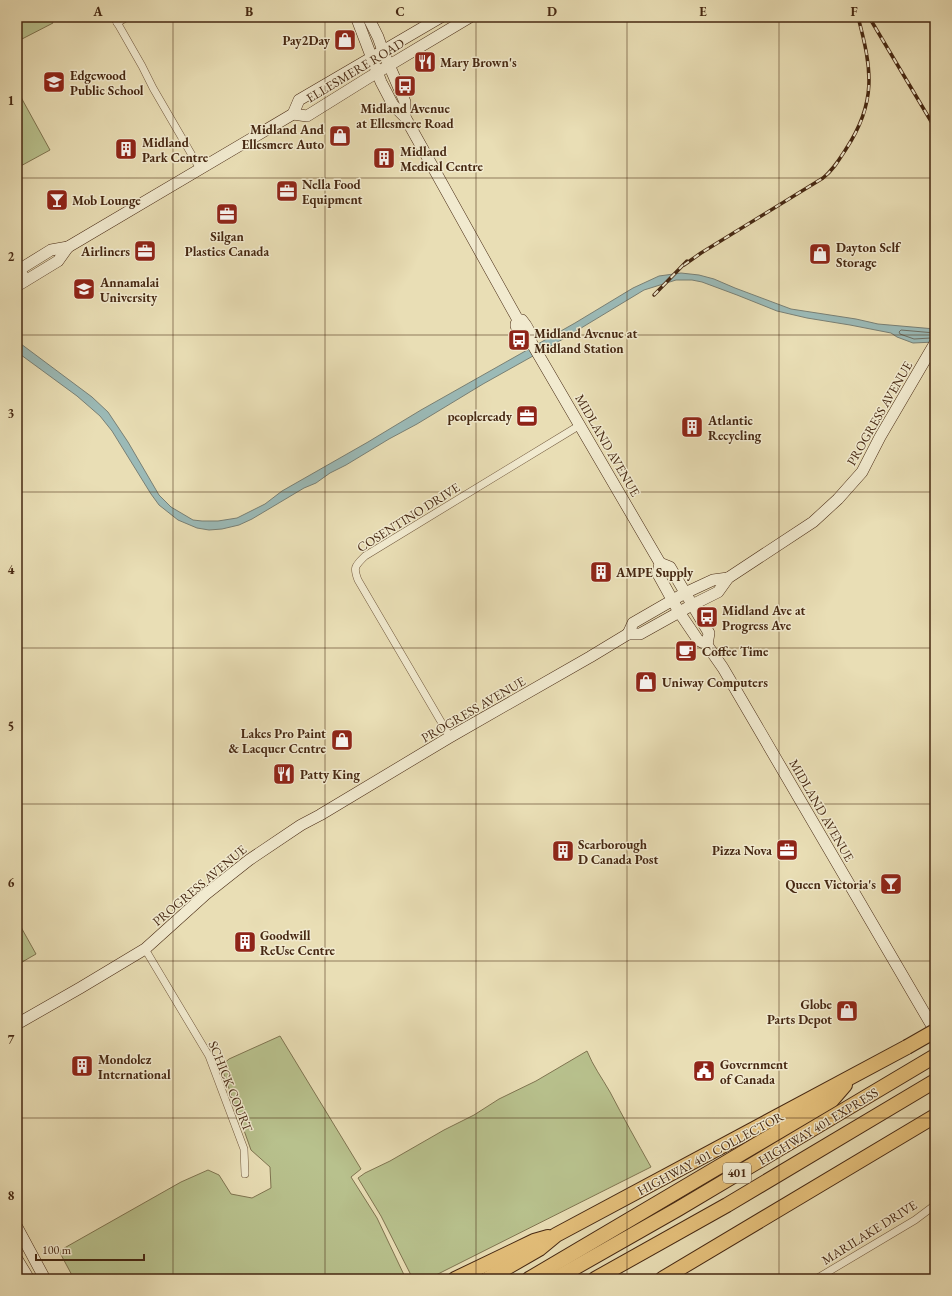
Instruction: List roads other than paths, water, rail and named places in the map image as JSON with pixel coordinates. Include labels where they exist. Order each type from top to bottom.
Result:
[{"type":"highway","name":"HIGHWAY 401 COLLECTOR","points":[[487,1279],[539,1249],[556,1235],[907,1048],[935,1031]]},
{"type":"highway","name":"HIGHWAY 401 EXPRESS","points":[[555,1279],[678,1209],[935,1056]]},
{"type":"highway","points":[[529,1279],[832,1100],[851,1078]]},
{"type":"highway","name":"HIGHWAY 401 EXPRESS","points":[[595,1279],[727,1205],[934,1082]]},
{"type":"highway","points":[[662,1279],[935,1116]]},
{"type":"highway","points":[[455,1279],[534,1241],[556,1235]]},
{"type":"highway","points":[[658,1279],[702,1256]]},
{"type":"main road","name":"MIDLAND AVENUE","points":[[357,17],[371,58],[393,105],[405,117],[518,320],[523,321],[531,337],[531,342],[660,563],[670,567],[709,633],[707,644]]},
{"type":"main road","name":"MIDLAND AVENUE","points":[[368,17],[405,102],[405,117]]},
{"type":"main road","name":"ELLESMERE ROAD","points":[[18,267],[52,250],[68,247],[200,169],[293,114],[299,100],[441,17]]},
{"type":"main road","name":"ELLESMERE ROAD","points":[[293,114],[307,116],[377,72],[470,17]]},
{"type":"main road","name":"ELLESMERE ROAD","points":[[17,286],[58,262],[68,247]]},
{"type":"main road","name":"PROGRESS AVENUE","points":[[17,1024],[145,949],[206,894],[249,860],[301,825],[628,634],[640,634],[718,592],[728,578],[814,522],[838,499],[862,472],[880,437],[935,344]]},
{"type":"main road","name":"MIDLAND AVENUE","points":[[660,563],[658,574],[679,612],[698,640],[707,644],[725,673],[935,1031]]},
{"type":"main road","name":"PROGRESS AVENUE","points":[[628,634],[633,623],[673,600],[713,580],[728,578]]},
{"type":"main road","points":[[17,1228],[45,1279]]},
{"type":"main road","points":[[17,1259],[29,1279]]},
{"type":"street","points":[[127,17],[115,20],[200,169]]},
{"type":"street","points":[[18,267],[28,280]]},
{"type":"street","name":"COSENTINO DRIVE","points":[[450,738],[358,580],[354,571],[356,566],[365,556],[580,425]]},
{"type":"street","name":"SCHICK COURT","points":[[145,949],[208,1056],[244,1149],[245,1174]]},
{"type":"street","name":"MARILAKE DRIVE","points":[[816,1279],[915,1220],[935,1205]]},
{"type":"water","points":[[681,273],[699,275],[714,279],[791,309],[878,324],[935,329],[935,342],[913,343],[891,333],[777,311],[702,282],[692,280],[676,280],[644,290],[558,342],[252,519],[239,525],[209,530],[197,528],[178,520],[159,505],[112,431],[100,416],[77,396],[17,352],[17,341],[92,397],[108,412],[128,442],[159,495],[171,507],[193,520],[218,521],[237,518],[265,504],[282,491],[575,323],[633,288],[659,276]]},
{"type":"railway","points":[[684,265],[823,178],[830,172],[838,161],[856,132],[863,116],[867,100],[869,69],[858,17]]},
{"type":"railway","points":[[869,17],[935,128]]},
{"type":"railway","points":[[654,295],[687,261]]},
{"type":"place","name":"Pay2Day","points":[[345,40]]},
{"type":"place","name":"Mary Brown's","points":[[425,62]]},
{"type":"place","name":"Edgewood Public School","points":[[54,82]]},
{"type":"place","name":"Midland Avenue at Ellesmere Road","points":[[405,86]]},
{"type":"place","name":"Midland And Ellesmere Auto","points":[[340,136]]},
{"type":"place","name":"Midland Park Centre","points":[[126,149]]},
{"type":"place","name":"Midland Medical Centre","points":[[384,158]]},
{"type":"place","name":"Nella Food Equipment","points":[[287,191]]},
{"type":"place","name":"Mob Lounge","points":[[57,200]]},
{"type":"place","name":"Silgan Plastics Canada","points":[[227,214]]},
{"type":"place","name":"Airliners","points":[[145,251]]},
{"type":"place","name":"Dayton Self Storage","points":[[820,254]]},
{"type":"place","name":"Annamalai University","points":[[84,289]]},
{"type":"place","name":"Midland Avenue at Midland Station","points":[[519,340]]},
{"type":"place","name":"peopleready","points":[[527,416]]},
{"type":"place","name":"Atlantic Recycling","points":[[692,427]]},
{"type":"place","name":"AMPE Supply","points":[[601,572]]},
{"type":"place","name":"Midland Ave at Progress Ave","points":[[707,617]]},
{"type":"place","name":"Coffee Time","points":[[686,651]]},
{"type":"place","name":"Uniway Computers","points":[[646,682]]},
{"type":"place","name":"Lakes Pro Paint & Lacquer Centre","points":[[342,740]]},
{"type":"place","name":"Patty King","points":[[284,774]]},
{"type":"place","name":"Pizza Nova","points":[[787,850]]},
{"type":"place","name":"Scarborough D Canada Post","points":[[563,851]]},
{"type":"place","name":"Queen Victoria's","points":[[891,884]]},
{"type":"place","name":"Goodwill ReUse Centre","points":[[245,942]]},
{"type":"place","name":"Globe Parts Depot","points":[[847,1011]]},
{"type":"place","name":"Mondolez International","points":[[82,1066]]},
{"type":"place","name":"Government of Canada","points":[[704,1071]]}]
